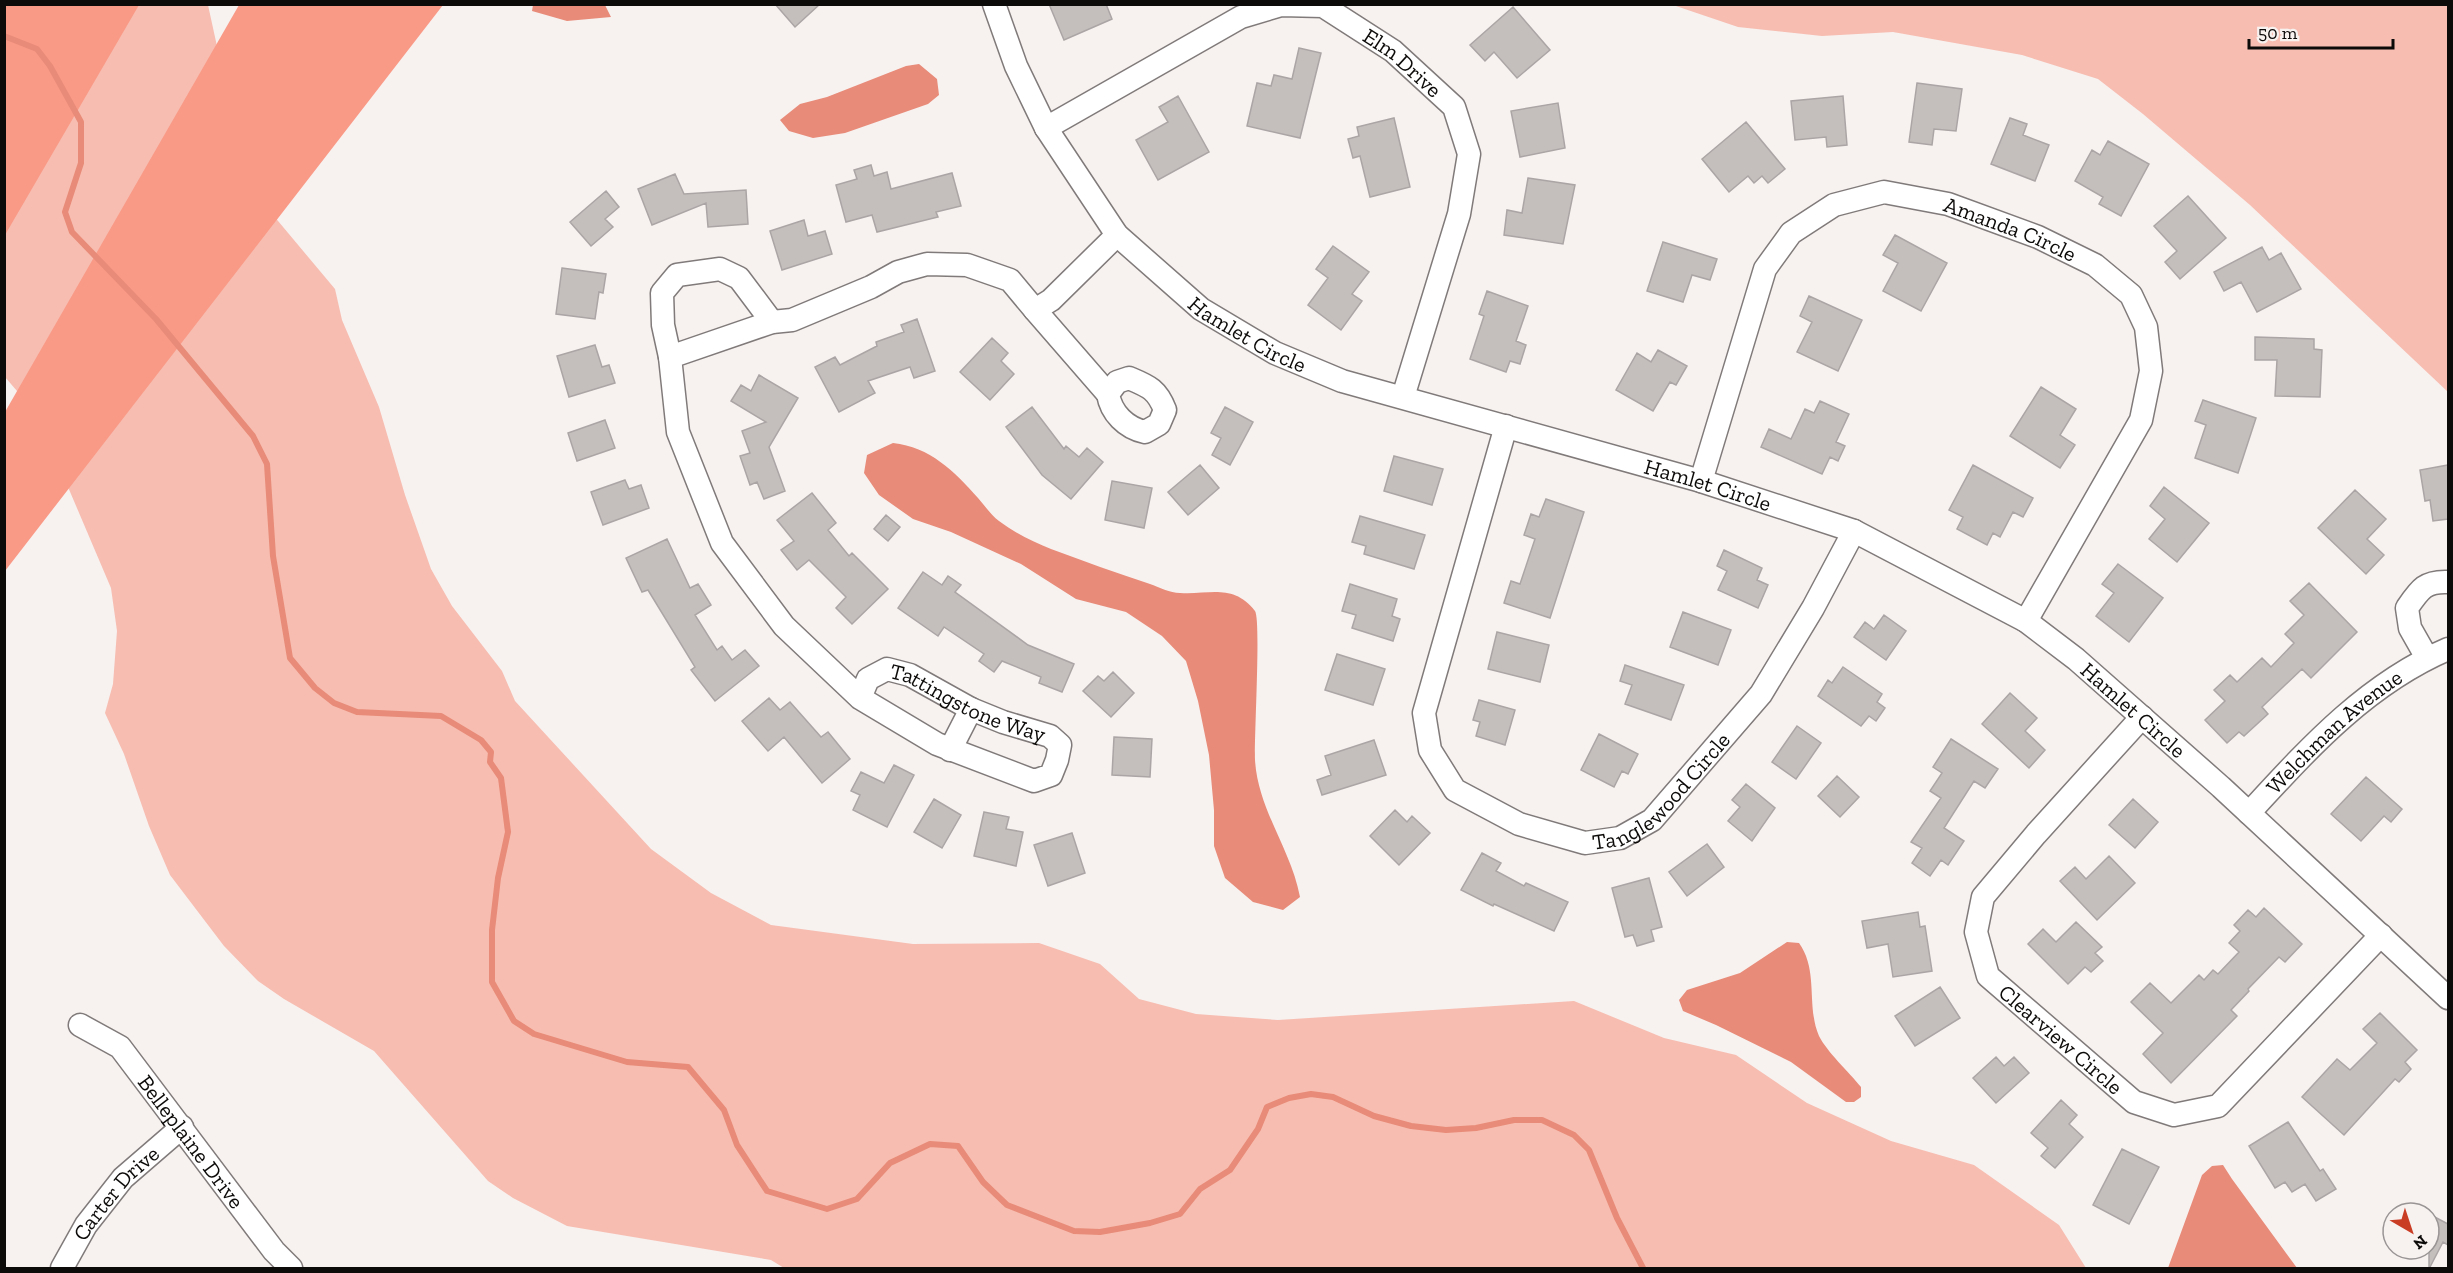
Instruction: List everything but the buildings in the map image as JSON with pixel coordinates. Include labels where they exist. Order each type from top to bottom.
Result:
[{"type":"street","name":"Hamlet Circle","points":[[994,4],[1016,66],[1046,128],[1117,235],[1201,309],[1275,353],[1342,381],[1701,481],[1854,531],[2026,621],[2076,659],[2142,717],[2448,998]]},
{"type":"street","name":"Elm Drive","points":[[1046,128],[1241,17],[1281,5],[1323,6],[1393,51],[1454,107],[1470,154],[1459,214],[1403,397]]},
{"type":"street","name":"Amanda Circle","points":[[1701,481],[1765,269],[1791,233],[1834,205],[1884,192],[1948,204],[2038,237],[2095,265],[2131,295],[2146,327],[2151,371],[2141,420],[2026,621]]},
{"type":"street","points":[[1035,310],[1051,300],[1117,235]]},
{"type":"street","points":[[670,357],[772,322],[792,320],[871,287],[898,272],[927,264],[967,265],[1010,280],[1108,394]]},
{"type":"street","name":"Tattingstone Way","points":[[772,322],[739,278],[720,269],[677,275],[662,293],[663,326],[670,357],[678,432],[722,543],[783,626],[860,698],[950,750],[1034,781],[1051,775],[1058,760],[1060,745],[1050,736],[1003,722],[971,709],[910,675],[887,669],[868,679],[860,698]]},
{"type":"street","name":"Tanglewood Circle","points":[[1506,426],[1424,713],[1430,750],[1455,790],[1519,824],[1585,843],[1620,838],[1652,820],[1761,694],[1813,608],[1854,531]]},
{"type":"street","name":"Welchman Avenue","points":[[2427,658],[2410,628],[2407,608],[2420,590],[2434,581],[2448,582]]},
{"type":"street","name":"Welchman Avenue","points":[[2249,813],[2315,741],[2375,691],[2427,658],[2448,649]]},
{"type":"street","points":[[950,750],[971,709]]},
{"type":"street","name":"Clearview Circle","points":[[2142,717],[2036,834],[1983,897],[1976,932],[1988,976],[2134,1102],[2174,1114],[2218,1106],[2381,935]]},
{"type":"street","name":"Belleplaine Drive","points":[[80,1025],[120,1047],[274,1251],[291,1269]]},
{"type":"street","name":"Carter Drive","points":[[62,1269],[86,1225],[123,1179],[182,1127]]},
{"type":"shaded area","points":[[4,5],[139,5],[5,235]]},
{"type":"shaded area","points":[[5,5],[208,5],[247,184],[335,289],[342,320],[379,407],[405,495],[431,569],[452,606],[502,671],[515,701],[651,849],[711,893],[771,925],[913,944],[1039,943],[1100,964],[1139,999],[1196,1014],[1278,1020],[1574,1001],[1664,1038],[1736,1055],[1807,1103],[1891,1141],[1974,1165],[2059,1225],[2086,1268],[784,1268],[771,1260],[567,1226],[513,1198],[488,1181],[374,1051],[284,999],[258,981],[224,946],[170,875],[149,826],[124,754],[105,713],[113,684],[117,631],[111,588],[48,440],[17,391],[5,377]]},
{"type":"shaded area","points":[[239,5],[443,5],[5,571],[5,412]]},
{"type":"shaded area","points":[[533,5],[605,5],[611,17],[567,21],[532,11]]},
{"type":"shaded area","points":[[1673,5],[2448,5],[2448,392],[2250,205],[2098,79],[2022,55],[1893,32],[1822,36],[1738,27]]},
{"type":"shaded area","points":[[919,64],[937,79],[939,95],[928,104],[845,133],[813,138],[789,131],[780,120],[800,104],[827,97],[906,66]]},
{"type":"shaded area","points":[[893,443],[919,449],[930,455],[960,479],[996,519],[1051,549],[1172,592],[1220,592],[1247,602],[1255,611],[1257,619],[1255,760],[1257,778],[1268,813],[1290,862],[1300,897],[1283,910],[1253,902],[1225,878],[1214,846],[1214,810],[1209,755],[1198,701],[1186,661],[1162,636],[1126,612],[1076,599],[1021,564],[951,532],[913,519],[879,495],[864,473],[867,455]]},
{"type":"shaded area","points":[[1787,942],[1799,943],[1809,965],[1813,1013],[1819,1036],[1861,1087],[1861,1097],[1854,1102],[1846,1102],[1791,1062],[1683,1011],[1679,1000],[1687,990],[1740,973]]},
{"type":"shaded area","points":[[2223,1165],[2297,1268],[2168,1268],[2202,1175],[2212,1166]]},
{"type":"waterway","points":[[4,36],[37,49],[50,66],[81,122],[81,163],[65,212],[72,232],[156,319],[253,436],[267,464],[273,556],[290,658],[315,688],[334,703],[357,712],[441,716],[481,740],[491,752],[490,762],[501,778],[508,832],[498,878],[492,930],[492,982],[514,1021],[534,1034],[627,1062],[688,1067],[724,1110],[737,1145],[767,1191],[827,1209],[857,1199],[890,1163],[930,1144],[958,1146],[983,1182],[1007,1205],[1074,1231],[1100,1232],[1150,1223],[1180,1214],[1200,1189],[1230,1170],[1258,1129],[1267,1107],[1289,1098],[1311,1094],[1333,1097],[1374,1116],[1411,1126],[1446,1130],[1476,1128],[1514,1120],[1542,1120],[1574,1135],[1589,1150],[1617,1218],[1643,1268]]}]
